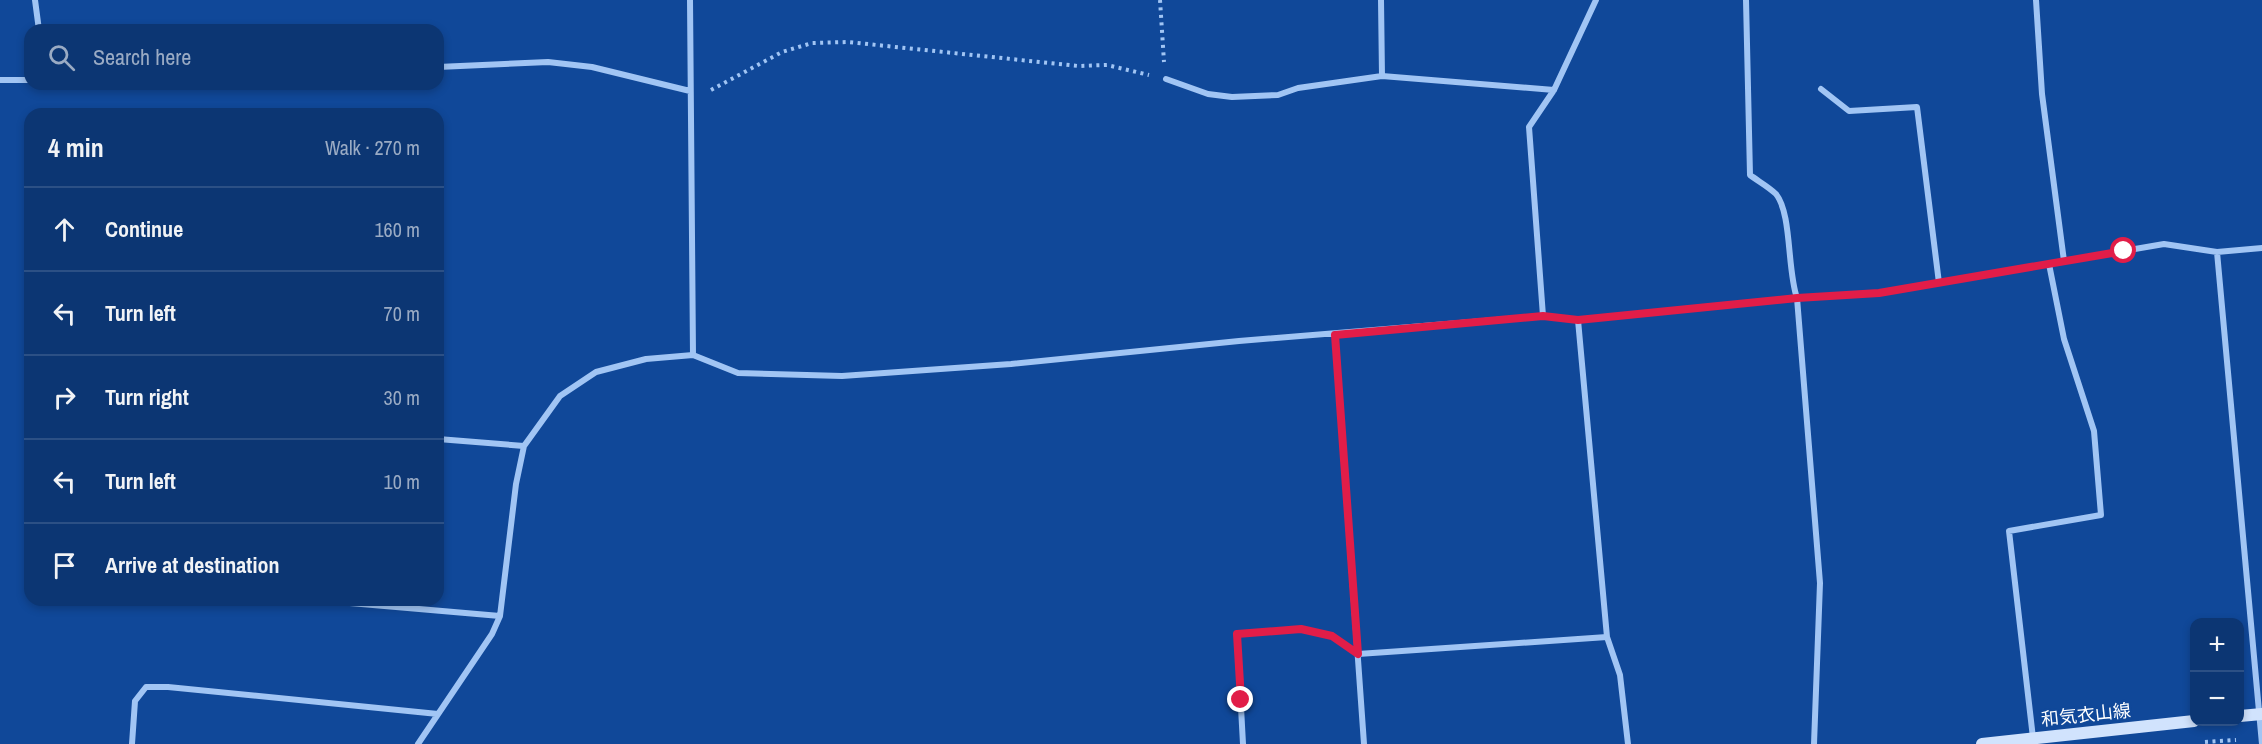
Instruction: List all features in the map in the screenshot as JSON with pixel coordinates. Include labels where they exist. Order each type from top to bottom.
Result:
[{"type":"main road","points":[[2244,716],[2260,714]]},
{"type":"main road","name":"和気衣山線","points":[[1982,744],[2190,721]]},
{"type":"street","points":[[35,0],[38,24]]},
{"type":"street","points":[[690,0],[693,355]]},
{"type":"street","points":[[1381,0],[1382,76]]},
{"type":"street","points":[[1543,316],[1529,127],[1554,90],[1596,0]]},
{"type":"street","points":[[1746,0],[1750,175],[1776,194],[1784,211],[1791,279],[1797,298],[1821,583],[1814,744]]},
{"type":"street","points":[[2036,0],[2042,94],[2064,261]]},
{"type":"street","points":[[444,67],[548,62],[592,67],[690,91]]},
{"type":"street","points":[[1166,79],[1208,94],[1232,97],[1278,95],[1299,88],[1382,76],[1554,90]]},
{"type":"street","points":[[0,80],[24,80]]},
{"type":"street","points":[[1821,88],[1849,111],[1917,107],[1939,283]]},
{"type":"street","points":[[418,744],[492,633],[500,616],[516,484],[524,447],[560,396],[596,372],[646,359],[693,355],[738,373],[842,376],[1011,364],[1239,341],[1335,335],[1543,316],[1578,320],[1797,298],[1879,293],[2164,244],[2217,252],[2262,248]]},
{"type":"street","points":[[2217,252],[2262,744]]},
{"type":"street","points":[[2033,738],[2009,531],[2101,515],[2094,431],[2064,339],[2049,264]]},
{"type":"street","points":[[1578,320],[1607,637],[1620,675],[1628,744]]},
{"type":"street","points":[[1335,335],[1364,744]]},
{"type":"street","points":[[444,440],[524,447]]},
{"type":"street","points":[[384,606],[500,616]]},
{"type":"street","points":[[1244,744],[1237,634],[1301,629],[1332,636],[1358,654],[1607,637]]},
{"type":"street","points":[[132,744],[135,701],[146,687],[168,687],[438,714]]},
{"type":"path","points":[[690,91],[708,92],[782,52],[812,43],[830,42],[1078,66],[1107,64],[1166,79],[1160,0]]},
{"type":"path","points":[[2198,743],[2243,739]]},
{"type":"route","points":[[1241,700],[1237,634],[1301,629],[1332,636],[1358,654],[1335,335],[1543,316],[1578,320],[1797,298],[1879,293],[2124,251]]}]
